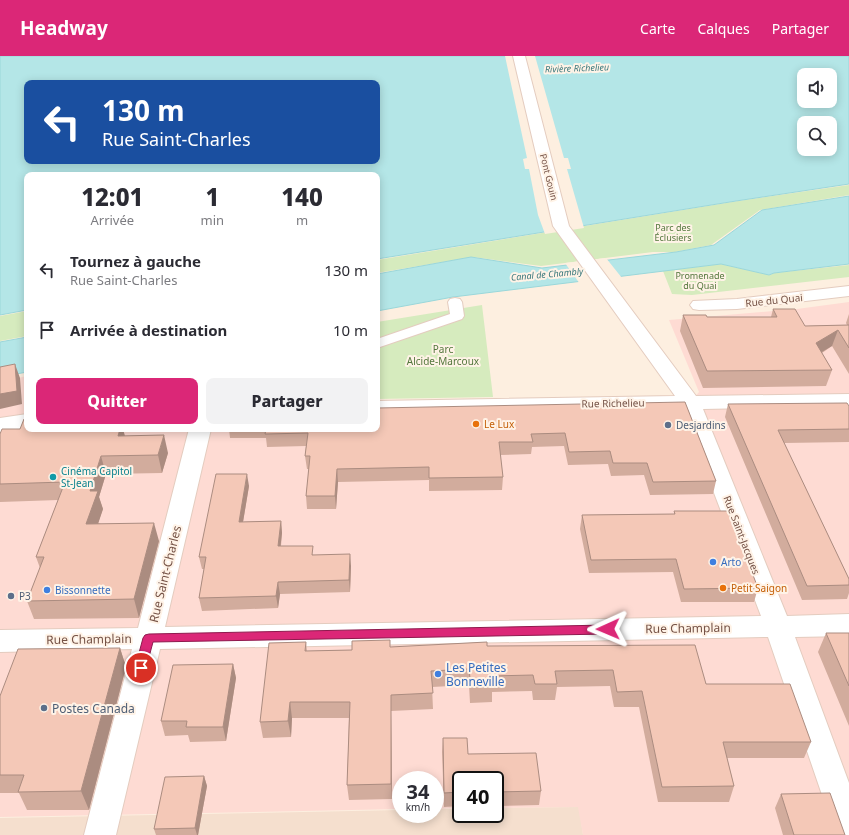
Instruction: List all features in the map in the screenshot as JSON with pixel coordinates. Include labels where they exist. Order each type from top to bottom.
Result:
[{"type":"street","name":"Pont Gouin","points":[[519,56],[561,226],[604,286]]},
{"type":"street","name":"Rue Saint-Jacques","points":[[604,286],[690,402],[778,626],[849,827]]},
{"type":"street","name":"Rue du Quai","points":[[699,305],[737,304],[849,291]]},
{"type":"street","points":[[380,343],[457,316],[455,302]]},
{"type":"street","name":"Rue Richelieu","points":[[380,407],[849,400]]},
{"type":"street","points":[[0,425],[24,421]]},
{"type":"street","name":"Rue Saint-Charles","points":[[100,835],[199,432]]},
{"type":"street","name":"Rue Champlain","points":[[0,641],[849,625]]},
{"type":"shaded area","points":[[849,302],[849,835],[583,835],[578,807],[504,808],[504,771],[452,771],[452,808],[444,809],[444,771],[392,771],[392,809],[0,817],[0,382],[24,377],[24,432],[380,432],[380,429],[690,402],[699,392],[669,320],[797,309]]},
{"type":"shaded area","points":[[579,807],[583,835],[0,835],[0,818],[392,810],[392,823],[444,823],[444,809],[452,809],[452,823],[504,823],[504,808]]},
{"type":"green space","name":"Parc des Éclusiers","points":[[849,185],[849,195],[760,210],[711,245],[675,252],[653,252],[541,266],[473,257],[380,272],[380,260],[738,201]]},
{"type":"green space","name":"Promenade du Quai","points":[[721,264],[770,275],[774,273],[849,265],[849,277],[692,295],[672,294],[663,271]]},
{"type":"green space","name":"Parc Alcide-Marcoux","points":[[482,305],[493,397],[380,399],[380,322]]},
{"type":"green space","points":[[24,312],[24,337],[0,341],[0,316]]},
{"type":"water","name":"Rivière Richelieu","points":[[0,56],[849,56],[849,184],[380,259],[380,172],[24,172],[24,311],[0,315]]},
{"type":"water","name":"Canal de Chambly","points":[[849,196],[849,264],[774,273],[769,275],[721,264],[453,297],[380,310],[380,273],[471,257],[542,268],[676,252],[714,245],[762,210]]},
{"type":"water","points":[[24,338],[24,373],[0,377],[0,342]]},
{"type":"pier","points":[[505,56],[535,56],[564,158],[568,158],[571,169],[567,169],[584,228],[545,234],[538,215],[529,169],[525,169],[523,159],[527,158]]},
{"type":"pier","points":[[606,258],[622,278],[580,284],[565,263]]},
{"type":"building","points":[[773,309],[795,309],[805,326],[849,325],[849,348],[838,330],[816,343],[832,370],[707,371],[683,315],[706,315],[707,317],[777,317]]},
{"type":"building","points":[[15,364],[17,391],[0,394],[0,367]]},
{"type":"building","points":[[685,402],[716,481],[653,482],[647,463],[613,463],[610,451],[569,452],[565,433],[531,434],[533,442],[499,442],[503,477],[429,478],[429,467],[337,469],[335,496],[306,496],[310,456],[305,456],[308,433],[265,434],[265,432],[380,432],[380,408]]},
{"type":"building","points":[[847,403],[849,406],[849,429],[778,430],[849,579],[849,585],[807,586],[728,404]]},
{"type":"building","points":[[24,419],[24,432],[119,432],[118,436],[164,435],[158,455],[101,456],[90,491],[98,491],[86,524],[154,523],[134,599],[27,601],[44,557],[36,557],[65,482],[0,484],[0,434],[2,429],[20,429]]},
{"type":"building","points":[[216,474],[247,474],[239,522],[281,521],[278,546],[313,546],[312,555],[350,554],[349,580],[278,582],[276,596],[199,598],[206,557],[199,557]]},
{"type":"building","points":[[674,511],[728,511],[758,588],[684,589],[676,559],[591,560],[582,515],[675,514]]},
{"type":"building","points":[[826,633],[849,633],[849,686]]},
{"type":"building","points":[[390,640],[390,647],[487,642],[487,646],[695,645],[706,684],[790,684],[811,742],[723,742],[734,786],[662,787],[642,691],[617,692],[613,670],[555,671],[557,684],[535,684],[533,675],[491,676],[493,686],[471,687],[469,669],[431,671],[433,693],[391,695],[391,784],[347,785],[350,702],[290,702],[288,721],[260,722],[269,643],[306,642],[305,651],[352,650],[352,641]]},
{"type":"building","points":[[120,648],[81,791],[18,792],[24,775],[0,775],[0,696],[18,649]]},
{"type":"building","points":[[233,664],[223,727],[186,727],[187,721],[161,721],[173,665]]},
{"type":"building","points":[[443,738],[467,738],[468,754],[536,753],[541,791],[504,792],[504,771],[452,771],[452,793],[444,793]]},
{"type":"building","points":[[204,776],[195,828],[154,829],[165,777]]},
{"type":"building","points":[[830,793],[845,835],[794,835],[781,794]]},
{"type":"place","name":"Le Lux","points":[[476,424]]},
{"type":"place","name":"Desjardins","points":[[668,425]]},
{"type":"place","name":"Cinéma Capitol St-Jean","points":[[53,477]]},
{"type":"place","name":"Arto","points":[[713,562]]},
{"type":"place","name":"Petit Saigon","points":[[723,588]]},
{"type":"place","name":"Bissonnette","points":[[47,590]]},
{"type":"place","name":"P3","points":[[11,596]]},
{"type":"place","name":"Les Petites Bonneville","points":[[438,674]]},
{"type":"place","name":"Postes Canada","points":[[44,708]]},
{"type":"route","points":[[141,668],[149,638],[608,629]]}]
